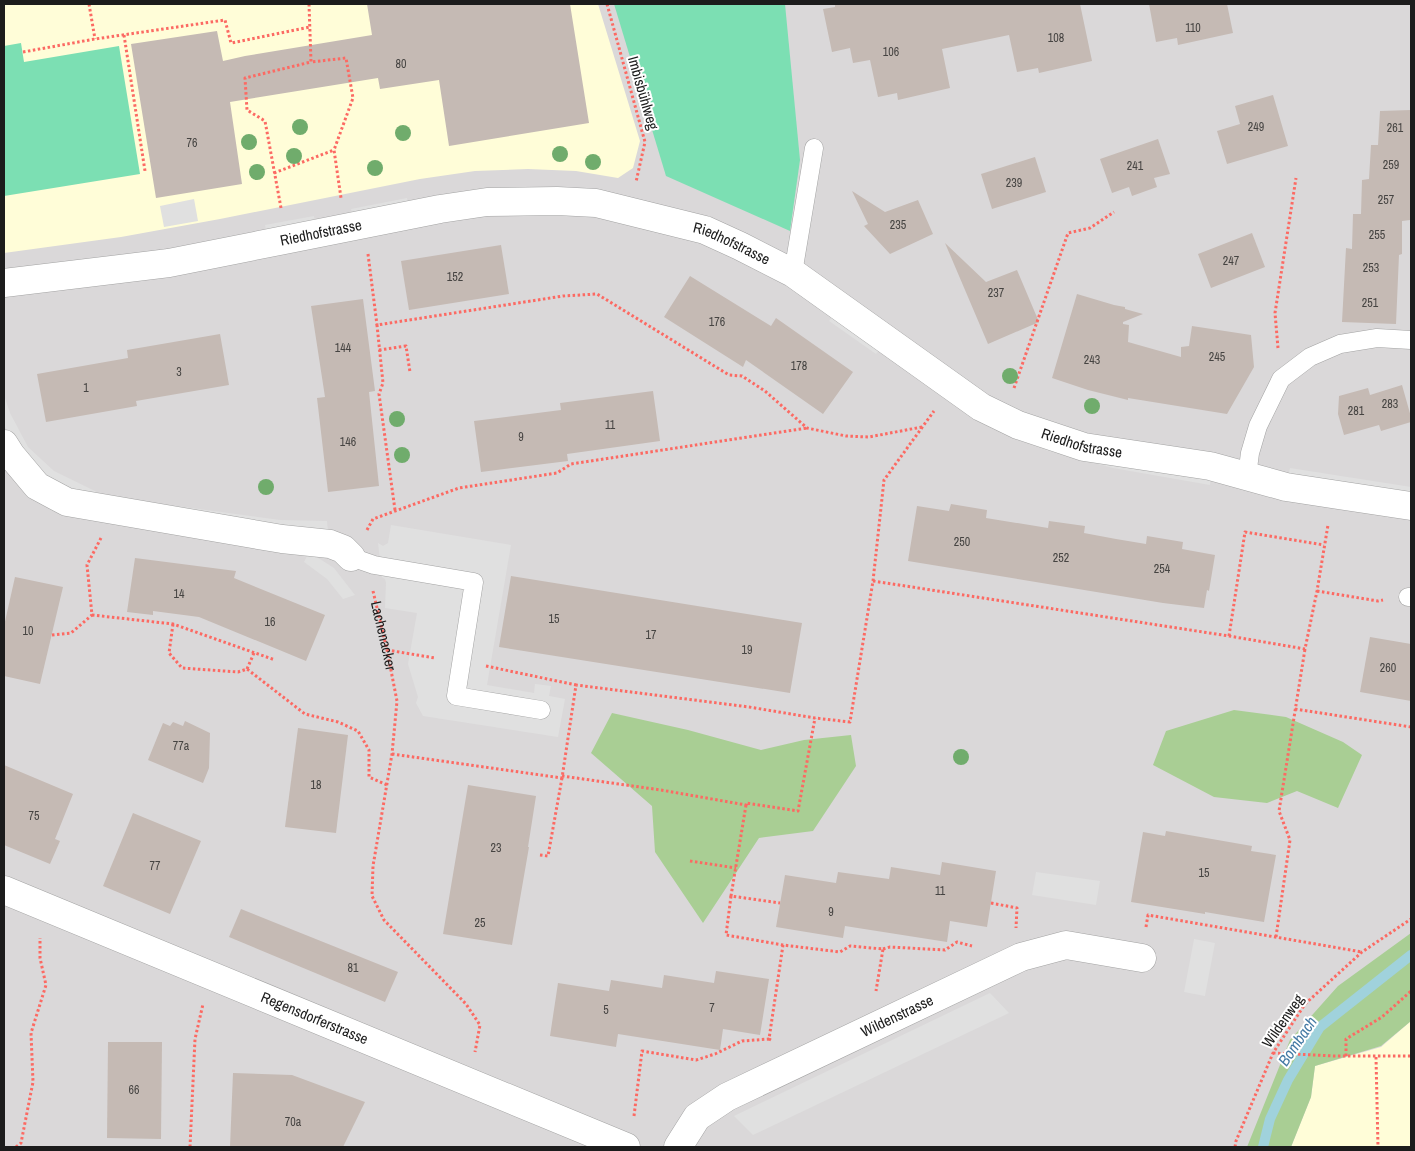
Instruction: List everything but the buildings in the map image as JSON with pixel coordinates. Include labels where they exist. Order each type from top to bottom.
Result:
[{"type":"street","name":"Riedhofstrasse","points":[[4,283],[169,263],[440,209],[487,202],[557,201],[596,203],[705,230],[794,273],[982,407],[1018,425],[1084,447],[1210,466],[1286,487],[1411,506]]},
{"type":"street","points":[[4,444],[37,486],[67,502],[282,539],[330,544],[343,549],[351,557]]},
{"type":"street","name":"Regensdorferstrasse","points":[[4,890],[629,1136]]},
{"type":"street","name":"Wildenstrasse","points":[[678,1147],[697,1117],[728,1097],[1021,957],[1066,945],[1142,958]]},
{"type":"lane","points":[[794,273],[814,148]]},
{"type":"lane","points":[[1247,476],[1250,454],[1258,426],[1282,379],[1310,357],[1340,344],[1377,338],[1411,340]]},
{"type":"lane","points":[[351,557],[374,565],[474,582],[456,696],[541,710]]},
{"type":"path","points":[[89,4],[95,39]]},
{"type":"path","points":[[309,4],[311,62]]},
{"type":"path","name":"Imbisbühlweg","points":[[607,4],[646,142],[635,189]]},
{"type":"path","points":[[22,52],[124,34],[225,20],[231,43],[310,27]]},
{"type":"path","points":[[124,34],[145,171]]},
{"type":"path","points":[[283,215],[265,122],[247,110],[245,78],[311,62],[346,58],[353,98],[334,150],[342,203]]},
{"type":"path","points":[[274,172],[334,150]]},
{"type":"path","points":[[1282,379],[1275,313],[1296,178]]},
{"type":"path","points":[[1014,388],[1068,232],[1090,228],[1114,212]]},
{"type":"path","points":[[367,249],[383,384],[379,394],[395,510]]},
{"type":"path","points":[[377,325],[563,296],[597,294],[729,375],[742,376],[765,390],[807,428]]},
{"type":"path","points":[[379,350],[406,346],[410,372]]},
{"type":"path","points":[[548,678],[576,685],[850,722],[872,582],[884,480],[934,411]]},
{"type":"path","points":[[351,557],[373,519],[459,488],[557,473],[570,464],[807,428],[846,436],[869,437],[922,427]]},
{"type":"path","points":[[92,615],[87,565],[116,511]]},
{"type":"path","points":[[1276,937],[1290,840],[1279,811],[1305,649],[1329,518]]},
{"type":"path","points":[[1229,636],[1245,532],[1324,545]]},
{"type":"path","name":"Lachenacker","points":[[351,557],[373,592],[388,650],[397,701],[392,754],[373,866],[372,896],[384,920],[466,1004],[480,1025],[474,1058]]},
{"type":"path","points":[[872,582],[1305,649]]},
{"type":"path","points":[[1317,591],[1378,601],[1410,597]]},
{"type":"path","points":[[52,635],[71,633],[92,615],[174,624],[275,660]]},
{"type":"path","points":[[174,624],[170,653],[182,668],[238,672],[247,669],[254,653]]},
{"type":"path","points":[[388,650],[412,654]]},
{"type":"path","points":[[247,669],[305,714],[338,722],[358,731],[369,750],[370,777],[387,785]]},
{"type":"path","points":[[540,855],[548,856],[576,685]]},
{"type":"path","points":[[1295,709],[1411,727]]},
{"type":"path","points":[[392,754],[660,790],[746,805],[746,803],[798,811],[815,718]]},
{"type":"path","points":[[746,805],[726,935],[840,952],[850,946],[883,949],[890,947],[945,950],[956,942],[974,946]]},
{"type":"path","points":[[690,861],[736,868]]},
{"type":"path","points":[[732,896],[780,903]]},
{"type":"path","points":[[991,903],[1017,908],[1015,931]]},
{"type":"path","points":[[1142,958],[1148,914],[1362,952]]},
{"type":"path","name":"Wildenweg","points":[[1236,1147],[1236,1141],[1273,1053],[1306,1004],[1362,952],[1411,919]]},
{"type":"path","points":[[16,1147],[21,1143],[33,1082],[31,1033],[46,985],[40,958],[40,930]]},
{"type":"path","points":[[769,1039],[783,945]]},
{"type":"path","points":[[876,990],[883,949]]},
{"type":"path","points":[[1346,1056],[1346,1039],[1382,1017],[1411,991]]},
{"type":"path","points":[[190,1147],[195,1039],[205,996]]},
{"type":"path","points":[[629,1136],[642,1051],[696,1060],[715,1054],[742,1041],[769,1039],[776,1041]]},
{"type":"path","points":[[1273,1053],[1333,1056],[1411,1056]]},
{"type":"path","points":[[1376,1056],[1378,1147]]},
{"type":"shaded area","points":[[4,4],[1411,4],[1411,1147],[4,1147]]},
{"type":"shaded area","points":[[4,4],[598,4],[640,141],[633,168],[618,178],[576,171],[528,169],[475,171],[420,179],[121,237],[4,253]]},
{"type":"shaded area","points":[[407,198],[409,207],[353,219],[351,209]]},
{"type":"shaded area","points":[[194,199],[198,221],[164,227],[160,206]]},
{"type":"shaded area","points":[[314,216],[316,226],[267,235],[265,225]]},
{"type":"shaded area","points":[[835,313],[882,347],[876,354],[829,321]]},
{"type":"shaded area","points":[[4,395],[10,413],[28,447],[54,471],[101,494],[280,520],[327,521],[328,532],[100,504],[35,472],[15,447],[4,425]]},
{"type":"shaded area","points":[[1047,440],[1211,475],[1210,485],[1113,468],[1045,450]]},
{"type":"shaded area","points":[[1290,468],[1411,487],[1411,497],[1288,476]]},
{"type":"shaded area","points":[[391,525],[511,545],[487,685],[534,693],[535,684],[551,686],[549,696],[565,699],[558,737],[423,716],[416,703],[418,697],[408,664],[417,613],[385,608],[386,583],[382,577],[378,543],[383,546],[388,543]]},
{"type":"shaded area","points":[[309,552],[334,568],[355,595],[343,599],[327,579],[304,562]]},
{"type":"shaded area","points":[[1036,872],[1100,881],[1096,905],[1032,895]]},
{"type":"shaded area","points":[[1194,939],[1215,943],[1205,996],[1184,992]]},
{"type":"shaded area","points":[[990,993],[1009,1013],[753,1135],[734,1116]]},
{"type":"shaded area","points":[[1411,1021],[1411,1147],[1291,1147],[1311,1097],[1315,1066],[1381,1047]]},
{"type":"green space","points":[[614,4],[785,4],[800,160],[790,231],[666,176]]},
{"type":"green space","points":[[21,43],[24,62],[119,46],[140,174],[4,196],[4,46]]},
{"type":"green space","points":[[1234,710],[1286,717],[1343,742],[1362,755],[1338,808],[1297,791],[1267,803],[1214,797],[1153,765],[1166,731]]},
{"type":"green space","points":[[612,713],[688,730],[761,750],[804,740],[851,735],[856,766],[813,831],[759,838],[703,923],[655,852],[652,806],[591,753]]},
{"type":"green space","points":[[1411,933],[1411,1021],[1381,1046],[1315,1066],[1311,1097],[1291,1147],[1247,1147],[1290,1040],[1338,986]]},
{"type":"waterway","name":"Bombach","points":[[1263,1147],[1270,1119],[1288,1080],[1320,1027],[1411,955]]}]
